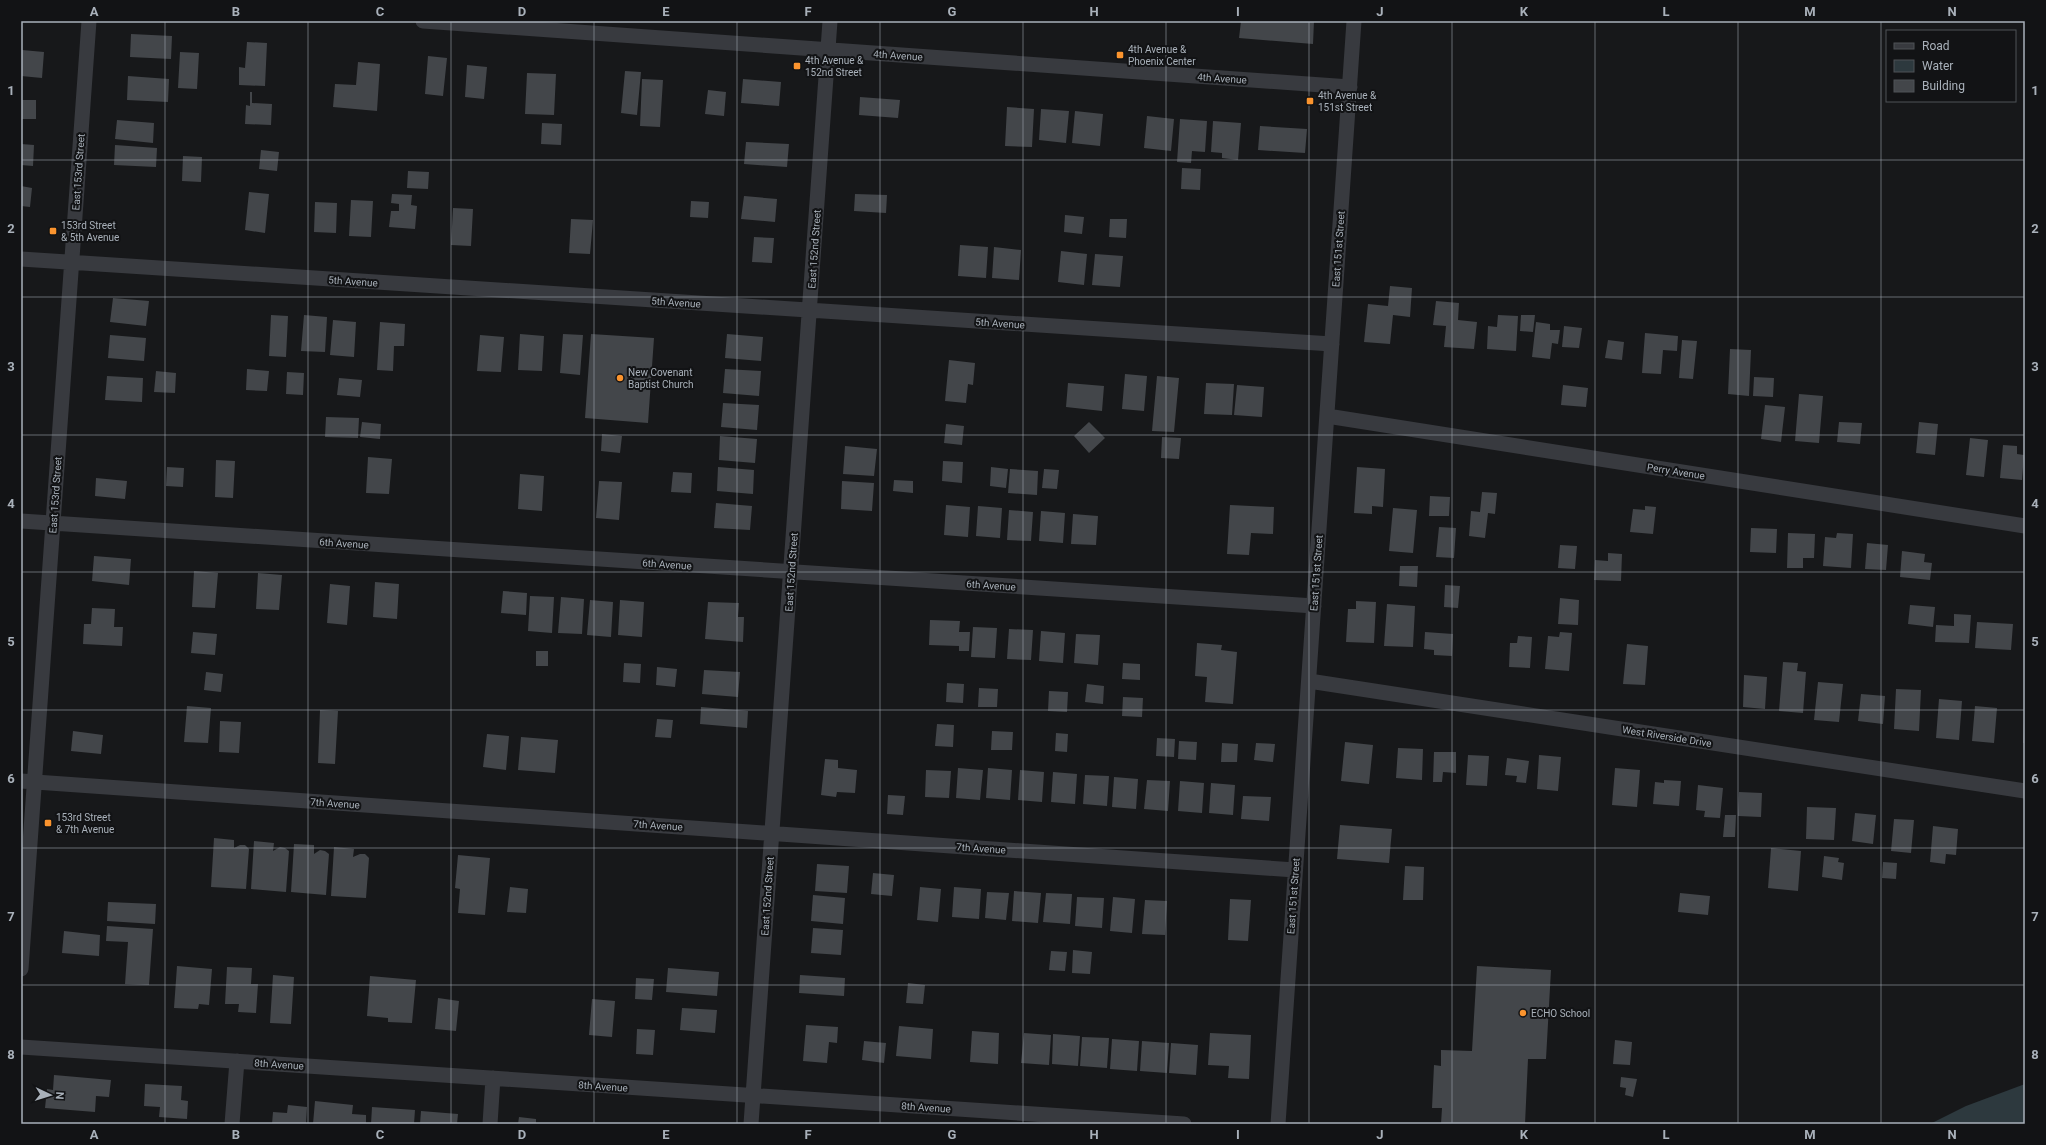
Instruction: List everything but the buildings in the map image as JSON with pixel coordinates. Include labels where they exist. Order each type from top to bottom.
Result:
[{"type":"street","name":"East 153rd Street","points":[[21,969],[28,782],[53,523],[89,21]]},
{"type":"street","name":"4th Avenue","points":[[423,21],[565,26],[828,50],[1350,87]]},
{"type":"street","name":"East 152nd Street","points":[[751,1124],[830,21]]},
{"type":"street","name":"East 151st Street","points":[[1278,1124],[1354,21]]},
{"type":"street","name":"5th Avenue","points":[[21,260],[1332,344]]},
{"type":"street","name":"Perry Avenue","points":[[1327,416],[2025,526]]},
{"type":"street","name":"6th Avenue","points":[[21,521],[1314,606]]},
{"type":"street","name":"West Riverside Drive","points":[[1309,680],[2025,791]]},
{"type":"street","name":"7th Avenue","points":[[28,782],[1295,870]]},
{"type":"street","name":"8th Avenue","points":[[21,1047],[753,1096],[1017,1118],[1184,1124]]},
{"type":"street","points":[[232,1124],[237,1062]]},
{"type":"street","points":[[490,1124],[493,1078]]},
{"type":"water","points":[[2025,1084],[2025,1124],[1930,1124],[1966,1106]]},
{"type":"place","name":"4th Avenue & Phoenix Center","points":[[1120,55]]},
{"type":"place","name":"4th Avenue & 152nd Street","points":[[797,66]]},
{"type":"place","name":"4th Avenue & 151st Street","points":[[1310,101]]},
{"type":"place","name":"153rd Street & 5th Avenue","points":[[53,231]]},
{"type":"place","name":"New Covenant Baptist Church","points":[[620,378]]},
{"type":"place","name":"153rd Street & 7th Avenue","points":[[48,823]]},
{"type":"place","name":"ECHO School","points":[[1523,1013]]}]
